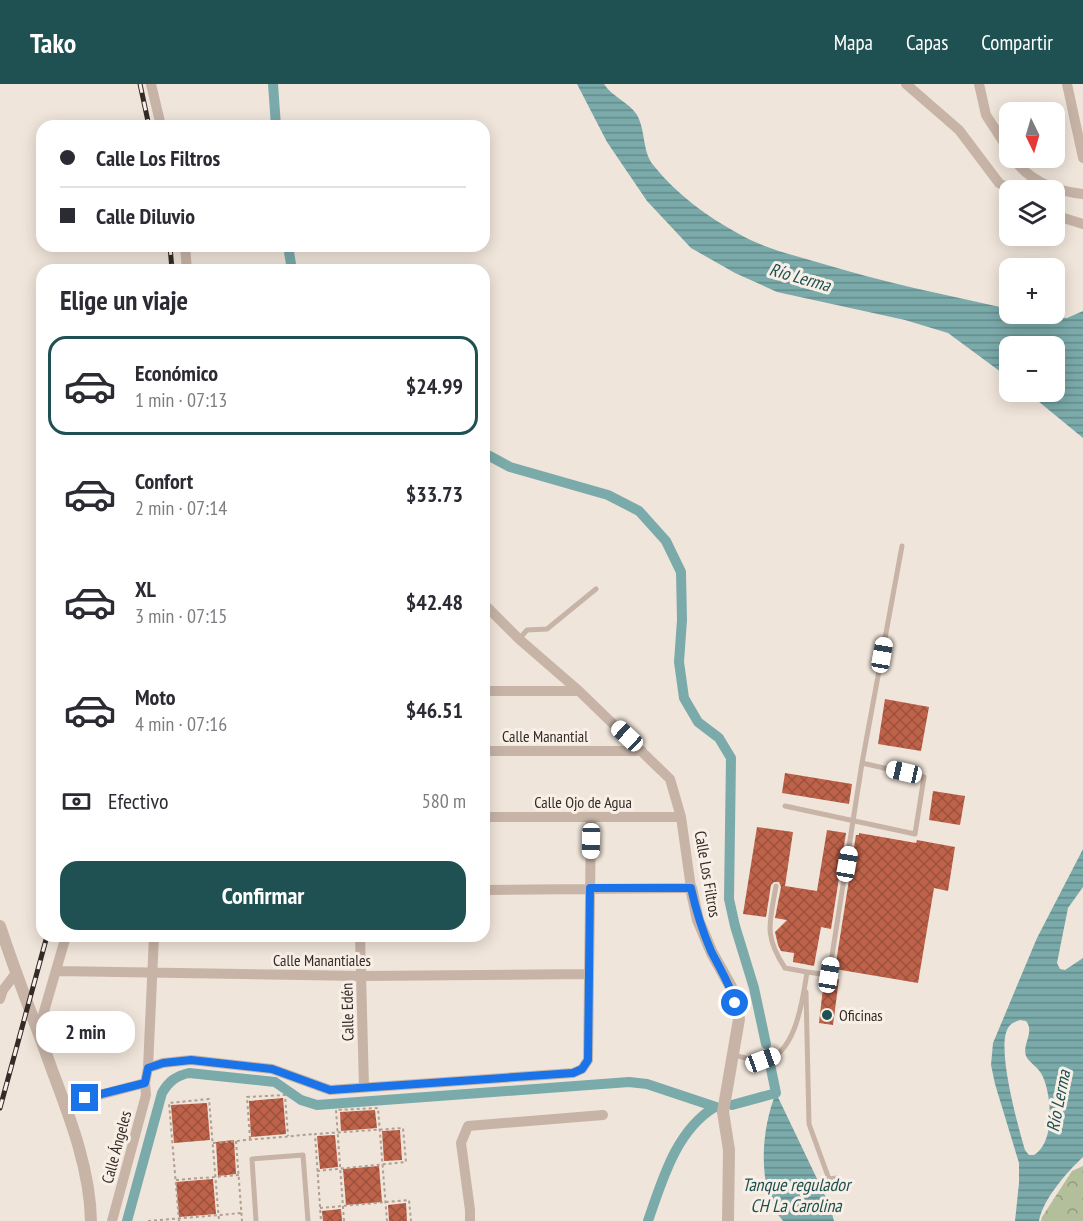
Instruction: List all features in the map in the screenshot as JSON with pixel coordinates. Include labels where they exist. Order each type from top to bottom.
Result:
[{"type":"street","points":[[151,84],[160,120]]},
{"type":"street","points":[[906,84],[959,130],[999,183]]},
{"type":"street","points":[[979,84],[986,116],[999,136]]},
{"type":"street","points":[[1067,84],[1081,139],[1083,158]]},
{"type":"street","points":[[1020,168],[1041,183],[1065,192],[1083,194]]},
{"type":"street","points":[[1065,218],[1083,224]]},
{"type":"street","name":"Calle Los Filtros","points":[[490,610],[579,691],[670,779],[681,817],[698,920],[712,953],[731,987],[739,1019],[723,1112],[729,1150],[728,1221]]},
{"type":"street","points":[[490,618],[496,617]]},
{"type":"street","points":[[490,691],[579,691]]},
{"type":"street","name":"Calle Manantial","points":[[490,751],[642,751]]},
{"type":"street","name":"Calle Ojo de Agua","points":[[490,817],[681,817]]},
{"type":"street","points":[[148,1068],[163,1063],[191,1060],[272,1069],[330,1090],[573,1073],[582,1069],[588,1060],[591,817]]},
{"type":"street","points":[[490,890],[691,888]]},
{"type":"street","points":[[0,926],[4,950],[23,991],[80,1149],[91,1221]]},
{"type":"street","points":[[38,1032],[64,942]]},
{"type":"street","name":"Calle Ángeles","points":[[112,1221],[146,1095],[154,942]]},
{"type":"street","name":"Calle Edén","points":[[360,942],[363,1087]]},
{"type":"street","name":"Calle Manantiales","points":[[56,971],[361,976],[589,974]]},
{"type":"street","points":[[0,999],[3,990],[16,973]]},
{"type":"street","points":[[65,1104],[145,1083]]},
{"type":"street","points":[[470,1221],[460,1143],[468,1126],[603,1115]]},
{"type":"lane","points":[[776,886],[769,930],[774,951],[786,968],[829,975],[855,820],[862,763],[902,546]]},
{"type":"lane","points":[[519,639],[527,630],[547,629],[597,589]]},
{"type":"lane","points":[[785,806],[915,834],[924,777],[862,763]]},
{"type":"lane","points":[[734,1055],[763,1060],[775,1056],[783,1048],[798,1019],[807,972]]},
{"type":"lane","points":[[805,981],[809,1124],[829,1179],[837,1178]]},
{"type":"lane","points":[[256,1221],[252,1159],[303,1155],[308,1221]]},
{"type":"path","points":[[250,1139],[247,1097],[285,1095],[288,1136]]},
{"type":"path","points":[[178,1220],[169,1103],[209,1099],[219,1221]]},
{"type":"path","points":[[344,1221],[336,1110],[378,1108],[387,1221]]},
{"type":"path","points":[[213,1143],[403,1128],[406,1162],[317,1171]]},
{"type":"path","points":[[315,1134],[321,1221]]},
{"type":"path","points":[[236,1141],[242,1221]]},
{"type":"path","points":[[175,1180],[239,1175]]},
{"type":"path","points":[[320,1208],[409,1200],[411,1221]]},
{"type":"path","points":[[148,1221],[242,1213]]},
{"type":"green space","points":[[1083,1166],[1083,1221],[1041,1221],[1072,1171]]},
{"type":"water","name":"Río Lerma","points":[[577,84],[604,84],[630,106],[640,121],[646,148],[654,166],[682,195],[704,212],[748,239],[789,254],[867,276],[999,307],[999,324],[1065,324],[1065,318],[1083,311],[1083,438],[1039,402],[1065,402],[1065,336],[999,336],[999,371],[948,333],[905,320],[777,292],[735,273],[691,248],[647,201],[607,142]]},
{"type":"water","name":"Río Lerma","points":[[1083,849],[1083,887],[1068,908],[1057,963],[1060,969],[1065,970],[1083,958],[1083,1157],[1050,1195],[1039,1221],[1015,1221],[1019,1163],[991,1065],[993,1043],[1037,938]],"holes":[[[1020,1020],[1026,1021],[1029,1029],[1026,1056],[1043,1077],[1050,1107],[1046,1140],[1034,1155],[1029,1155],[1025,1150],[1006,1069],[1005,1038],[1008,1028]]]},
{"type":"water","name":"Tanque regulador CH La Carolina","points":[[776,1093],[830,1206],[834,1221],[783,1221],[774,1208],[768,1193],[764,1159],[767,1124]]},
{"type":"building","points":[[885,699],[929,707],[921,751],[878,744]]},
{"type":"building","points":[[785,773],[852,784],[849,804],[782,793]]},
{"type":"building","points":[[933,791],[965,796],[960,825],[929,820]]},
{"type":"building","points":[[757,827],[793,832],[785,886],[817,891],[827,830],[846,833],[831,929],[821,927],[814,966],[793,962],[794,953],[781,951],[778,945],[775,932],[787,920],[775,918],[781,887],[779,882],[771,885],[766,917],[743,914]]},
{"type":"building","points":[[859,833],[955,847],[948,891],[934,888],[918,983],[835,969],[856,835]]},
{"type":"building","points":[[824,979],[839,979],[833,1025],[819,1023]]},
{"type":"building","points":[[283,1098],[286,1134],[251,1137],[249,1101]]},
{"type":"building","points":[[207,1103],[210,1140],[174,1143],[171,1105]]},
{"type":"building","points":[[375,1110],[377,1128],[341,1131],[340,1112]]},
{"type":"building","points":[[400,1130],[402,1160],[384,1161],[382,1131]]},
{"type":"building","points":[[335,1135],[338,1167],[320,1169],[317,1136]]},
{"type":"building","points":[[234,1140],[236,1174],[218,1176],[216,1142]]},
{"type":"building","points":[[379,1166],[382,1202],[346,1205],[343,1169]]},
{"type":"building","points":[[213,1179],[216,1214],[179,1217],[176,1182]]},
{"type":"building","points":[[406,1203],[407,1221],[389,1221],[388,1205]]},
{"type":"building","points":[[341,1209],[342,1221],[323,1221],[322,1211]]},
{"type":"waterway","points":[[273,84],[276,120]]},
{"type":"waterway","points":[[289,252],[291,264]]},
{"type":"waterway","points":[[490,456],[510,467],[608,495],[639,511],[666,541],[681,572],[682,620],[679,662],[684,698],[698,722],[719,738],[731,758],[729,899],[754,988],[766,1044]]},
{"type":"waterway","points":[[732,1105],[776,1093],[770,1064]]},
{"type":"waterway","points":[[127,1221],[162,1093],[173,1080],[189,1073],[275,1082],[301,1100],[317,1105],[629,1082],[647,1084],[716,1107]]},
{"type":"waterway","points":[[648,1221],[665,1173],[680,1143],[701,1117],[715,1107]]},
{"type":"railway","points":[[140,84],[148,120]]},
{"type":"railway","points":[[170,252],[172,264]]},
{"type":"railway","points":[[0,1108],[45,942]]},
{"type":"place","name":"Oficinas","points":[[827,1015]]},
{"type":"route","points":[[85,1098],[145,1083],[148,1068],[163,1063],[191,1060],[272,1069],[330,1090],[573,1073],[582,1069],[588,1060],[590,888],[691,888],[698,920],[712,953],[731,987],[735,1003]]}]
